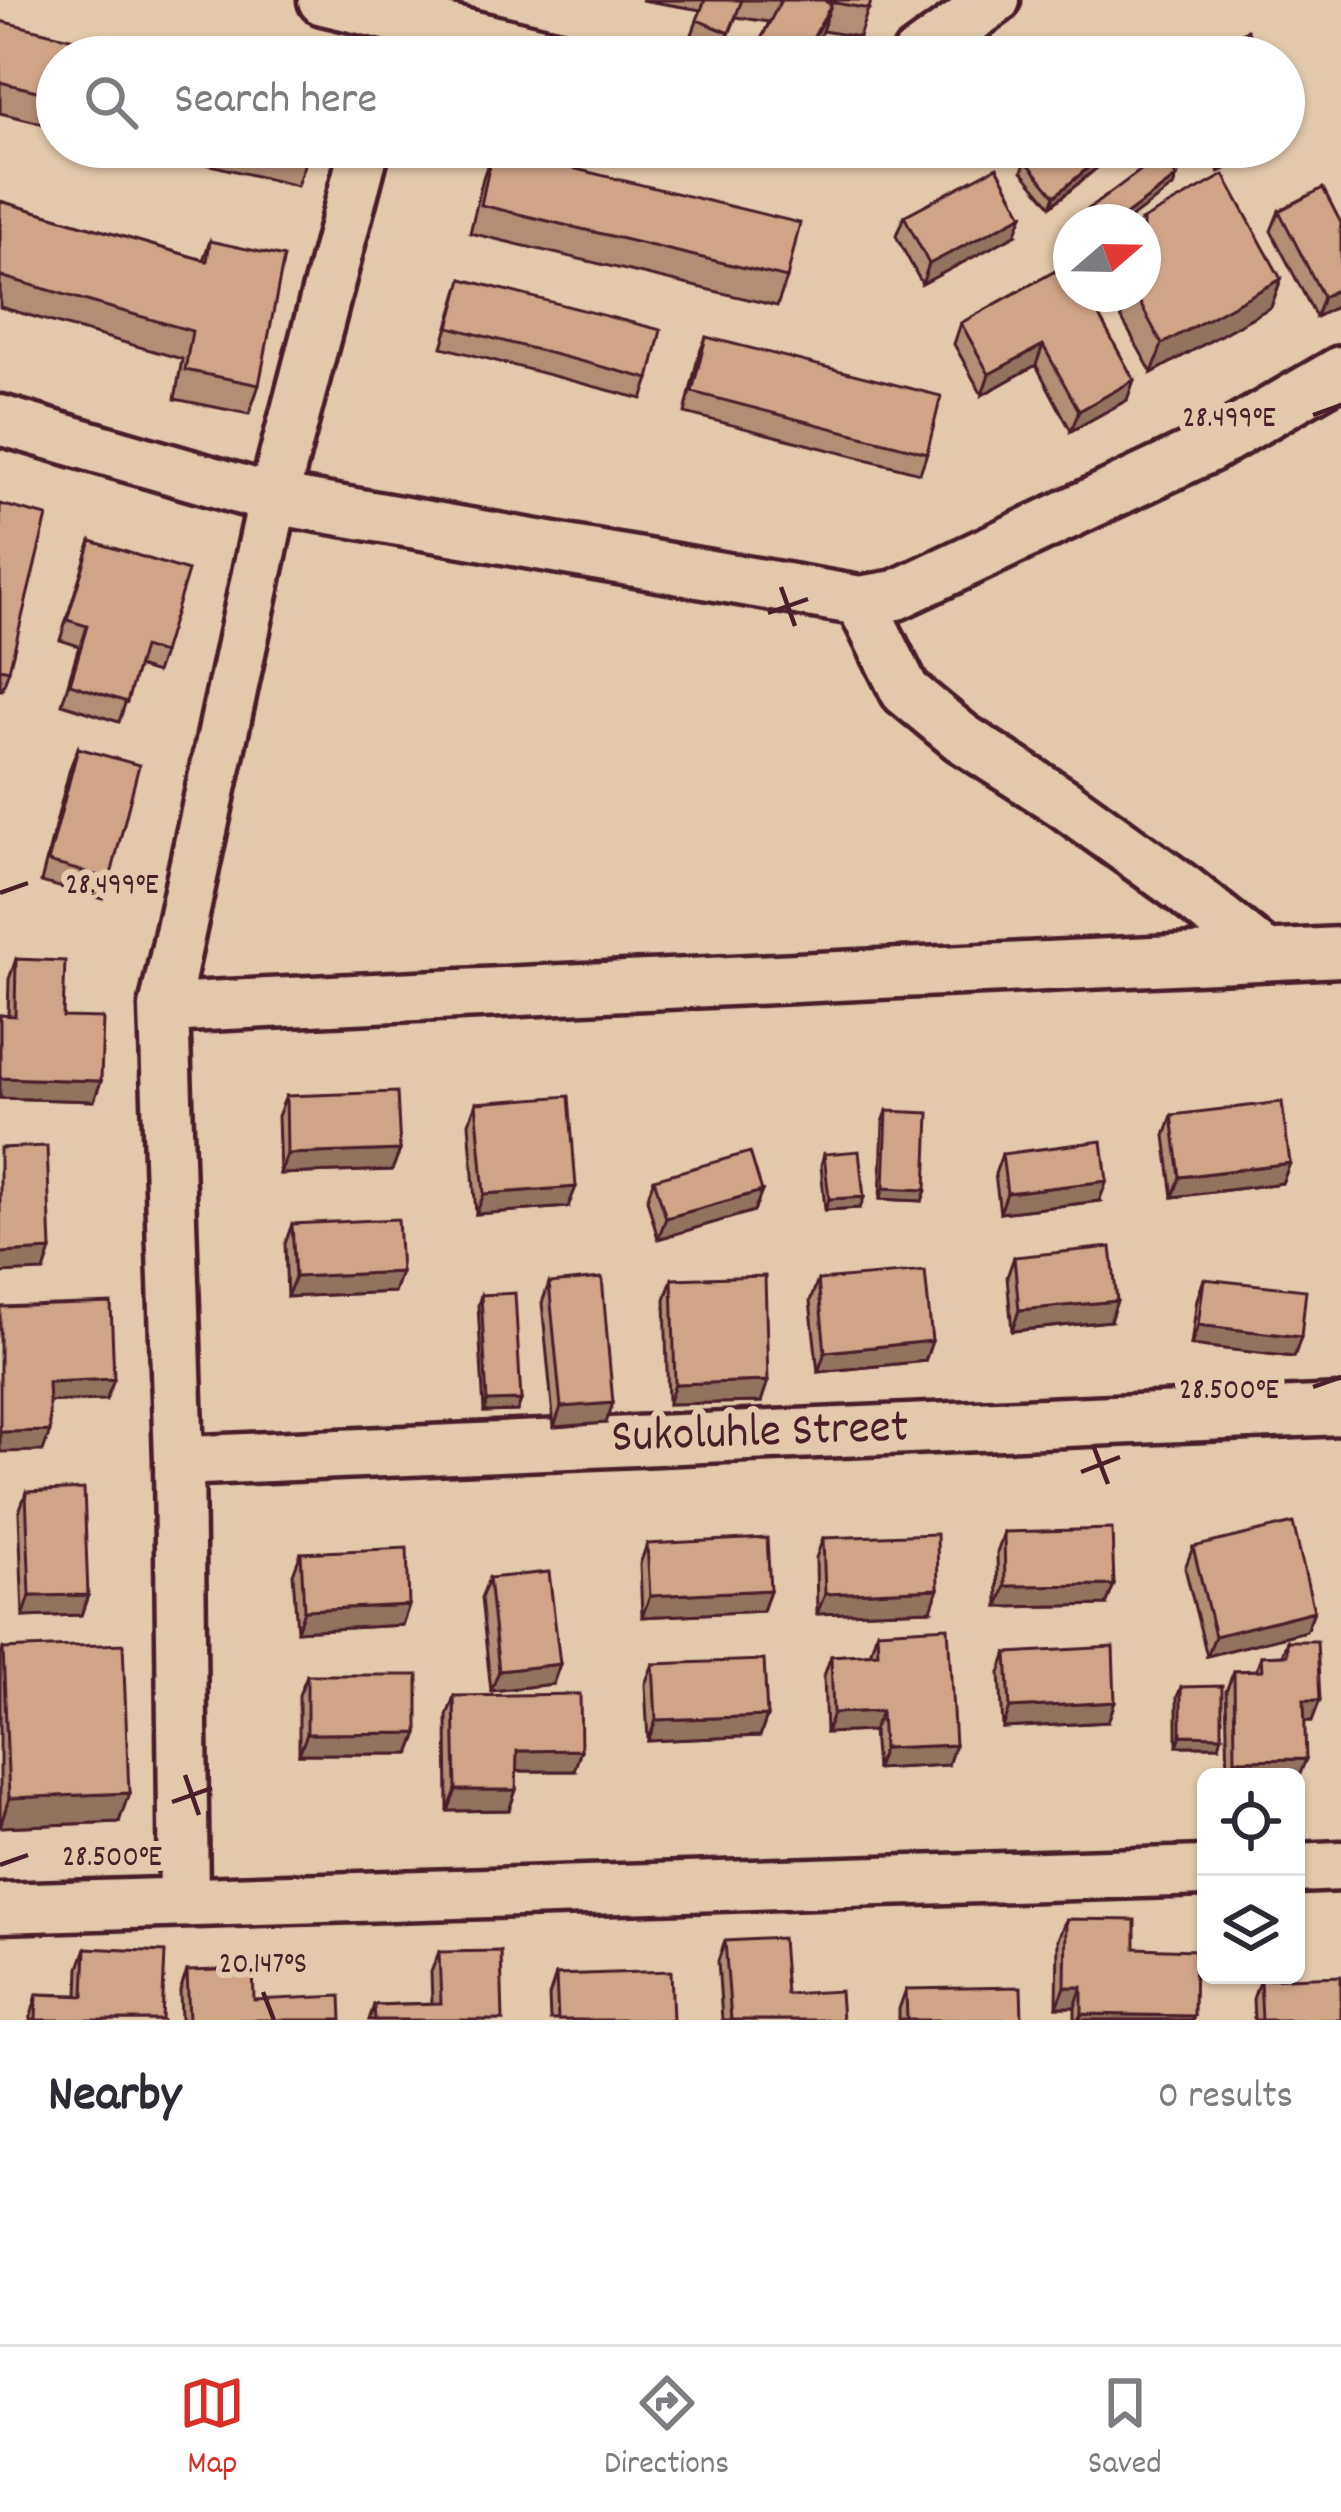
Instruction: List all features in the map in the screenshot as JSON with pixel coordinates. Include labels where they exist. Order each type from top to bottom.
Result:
[{"type":"street","points":[[323,0],[389,36]]},
{"type":"street","points":[[945,36],[995,0]]},
{"type":"street","points":[[184,1902],[179,1461],[164,1008],[273,499],[360,168]]},
{"type":"street","points":[[0,420],[273,499],[860,601],[896,595],[1208,448],[1341,371]]},
{"type":"street","points":[[860,601],[905,691],[962,738],[1184,889],[1265,956]]},
{"type":"street","points":[[164,1008],[1341,952]]},
{"type":"street","name":"Sukoluhle Street","points":[[179,1461],[1341,1410]]},
{"type":"street","points":[[1305,1868],[1341,1866]]},
{"type":"street","points":[[0,1908],[1197,1870]]},
{"type":"building","points":[[705,0],[742,0],[729,33],[697,20]]},
{"type":"building","points":[[781,0],[871,0],[869,9],[825,1],[831,5],[814,36],[763,36]]},
{"type":"building","points":[[0,21],[62,36],[36,36],[36,91],[0,82]]},
{"type":"building","points":[[489,168],[572,168],[800,223],[787,278],[481,205]]},
{"type":"building","points":[[995,168],[1023,215],[929,264],[904,216]]},
{"type":"building","points":[[1032,168],[1088,168],[1055,196]]},
{"type":"building","points":[[1144,168],[1170,168],[1177,177],[1140,204],[1095,204]]},
{"type":"building","points":[[1224,175],[1281,279],[1162,344],[1145,312],[1161,312],[1161,210]]},
{"type":"building","points":[[1323,188],[1341,223],[1341,287],[1323,297],[1279,211]]},
{"type":"building","points":[[0,201],[207,261],[210,241],[284,257],[259,385],[185,370],[192,331],[0,276]]},
{"type":"building","points":[[1053,272],[1053,312],[1097,312],[1134,380],[1079,411],[1043,345],[989,374],[961,323]]},
{"type":"building","points":[[462,279],[661,330],[649,379],[449,327]]},
{"type":"building","points":[[706,337],[941,396],[927,453],[692,392]]},
{"type":"building","points":[[0,504],[47,516],[9,670],[0,668]]},
{"type":"building","points":[[91,541],[188,571],[163,653],[143,647],[127,702],[70,684],[87,626],[67,620]]},
{"type":"building","points":[[78,748],[139,765],[110,879],[48,862]]},
{"type":"building","points":[[16,959],[65,961],[63,1017],[103,1018],[101,1081],[0,1078],[0,1015],[15,1016]]},
{"type":"building","points":[[397,1092],[400,1150],[287,1154],[286,1096]]},
{"type":"building","points":[[569,1096],[576,1187],[484,1194],[476,1103]]},
{"type":"building","points":[[1282,1102],[1290,1163],[1180,1177],[1172,1115]]},
{"type":"building","points":[[887,1111],[929,1113],[926,1190],[884,1188]]},
{"type":"building","points":[[1102,1141],[1107,1181],[1007,1193],[1002,1154]]},
{"type":"building","points":[[47,1146],[51,1250],[0,1253],[0,1148]]},
{"type":"building","points":[[859,1151],[864,1197],[829,1199],[824,1154]]},
{"type":"building","points":[[750,1152],[762,1191],[666,1218],[654,1179]]},
{"type":"building","points":[[398,1219],[401,1272],[295,1277],[292,1224]]},
{"type":"building","points":[[1111,1247],[1117,1301],[1019,1310],[1014,1257]]},
{"type":"building","points":[[925,1271],[932,1341],[825,1352],[818,1280]]},
{"type":"building","points":[[765,1276],[768,1381],[675,1384],[672,1279]]},
{"type":"building","points":[[602,1278],[613,1403],[561,1407],[549,1283]]},
{"type":"building","points":[[1204,1279],[1306,1290],[1301,1337],[1198,1325]]},
{"type":"building","points":[[515,1293],[521,1400],[487,1401],[481,1295]]},
{"type":"building","points":[[111,1303],[114,1379],[48,1382],[50,1431],[0,1432],[0,1307]]},
{"type":"building","points":[[84,1489],[88,1595],[30,1596],[26,1492]]},
{"type":"building","points":[[1293,1523],[1314,1611],[1215,1636],[1193,1547]]},
{"type":"building","points":[[1112,1529],[1114,1585],[1005,1586],[1004,1532]]},
{"type":"building","points":[[937,1534],[938,1589],[825,1594],[823,1538]]},
{"type":"building","points":[[767,1538],[770,1590],[650,1596],[647,1544]]},
{"type":"building","points":[[407,1548],[409,1605],[304,1610],[301,1553]]},
{"type":"building","points":[[549,1572],[560,1664],[499,1671],[489,1578]]},
{"type":"building","points":[[948,1627],[955,1745],[883,1748],[881,1711],[833,1713],[831,1656],[878,1653],[877,1631]]},
{"type":"building","points":[[1287,1641],[1317,1641],[1320,1700],[1304,1700],[1306,1759],[1235,1760],[1234,1671],[1262,1670],[1261,1656],[1287,1655]]},
{"type":"building","points":[[123,1644],[129,1793],[9,1798],[3,1649]]},
{"type":"building","points":[[1113,1647],[1115,1702],[1010,1708],[1007,1653]]},
{"type":"building","points":[[764,1660],[767,1716],[656,1720],[653,1664]]},
{"type":"building","points":[[307,1675],[418,1675],[418,1733],[307,1734]]},
{"type":"building","points":[[1222,1686],[1222,1736],[1181,1735],[1181,1687]]},
{"type":"building","points":[[580,1694],[581,1750],[517,1751],[516,1790],[456,1790],[454,1696]]},
{"type":"building","points":[[1066,1919],[1135,1920],[1135,1948],[1195,1950],[1194,2016],[1082,2014],[1082,1987],[1065,1987]]},
{"type":"building","points":[[782,1938],[786,1994],[840,1991],[842,2020],[731,2020],[725,1941]]},
{"type":"building","points":[[86,1948],[165,1952],[162,2020],[36,2020],[37,1994],[84,1996]]},
{"type":"building","points":[[501,1951],[503,2020],[375,2020],[374,2005],[441,2003],[439,1952]]},
{"type":"building","points":[[253,1969],[254,2000],[341,1996],[342,2020],[189,2020],[187,1971]]},
{"type":"building","points":[[671,1971],[673,2020],[558,2020],[556,1975]]},
{"type":"building","points":[[1341,1976],[1341,2020],[1262,2020],[1260,1984],[1305,1984],[1305,1977]]},
{"type":"building","points":[[1021,1987],[1022,2020],[907,2020],[906,1989]]}]
